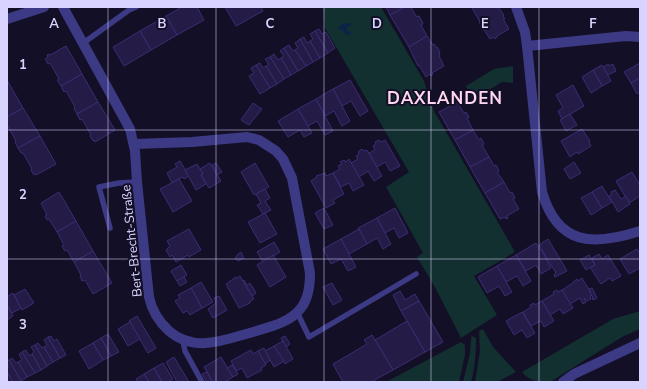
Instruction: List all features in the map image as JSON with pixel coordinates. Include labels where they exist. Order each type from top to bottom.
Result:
[{"type":"street","points":[[7,19],[44,7]]},
{"type":"street","name":"Bert-Brecht-Straße","points":[[63,7],[130,129],[134,144],[149,297],[152,308],[164,327],[183,341],[194,344],[206,344],[232,338],[286,320],[302,308],[307,296],[310,273],[292,178],[283,160],[276,151],[259,140],[247,137],[192,142],[134,144]]},
{"type":"street","points":[[516,7],[527,46],[540,177],[546,206],[551,215],[565,230],[586,239],[607,240],[640,231]]},
{"type":"street","points":[[527,46],[626,36],[640,37]]},
{"type":"street","points":[[563,382],[574,374],[640,343]]},
{"type":"lane","points":[[82,44],[129,10],[136,7]]},
{"type":"lane","points":[[110,228],[99,187],[119,183],[137,182]]},
{"type":"lane","points":[[297,312],[309,337],[416,274]]},
{"type":"lane","points":[[183,341],[185,351],[202,382]]},
{"type":"green space","points":[[323,7],[381,7],[424,81],[434,111],[515,252],[474,276],[497,315],[461,338],[436,289],[417,257],[423,253],[386,187],[409,172],[325,28]]},
{"type":"green space","points":[[513,66],[513,83],[502,82],[473,100],[466,86],[494,69]]},
{"type":"green space","points":[[640,311],[640,329],[622,337],[550,382],[531,379],[522,372],[613,319]]},
{"type":"green space","points":[[483,329],[493,347],[516,372],[497,382],[475,382],[480,351],[479,331]]},
{"type":"green space","points":[[472,336],[476,338],[471,382],[463,382],[470,353]]},
{"type":"green space","points":[[461,342],[465,345],[465,355],[459,382],[386,382]]},
{"type":"building","points":[[182,7],[197,7],[204,20],[177,35],[166,16]]},
{"type":"building","points":[[225,7],[261,7],[263,11],[236,26]]},
{"type":"building","points":[[386,7],[405,7],[390,15]]},
{"type":"building","points":[[405,7],[411,7],[417,17],[419,16],[423,24],[421,25],[427,36],[409,47],[390,15]]},
{"type":"building","points":[[498,7],[504,15],[503,16],[505,19],[503,19],[509,29],[497,36],[495,39],[494,37],[490,39],[472,8]]},
{"type":"building","points":[[166,16],[177,35],[151,50],[140,31]]},
{"type":"building","points":[[319,29],[322,34],[326,32],[335,48],[328,53],[315,31]]},
{"type":"building","points":[[140,31],[151,50],[124,66],[113,47]]},
{"type":"building","points":[[315,31],[328,53],[320,58],[310,41],[313,39],[310,34]]},
{"type":"building","points":[[427,36],[440,52],[439,56],[444,66],[432,73],[433,74],[431,76],[430,74],[426,77],[419,65],[418,66],[409,47]]},
{"type":"building","points":[[304,37],[307,43],[310,41],[320,58],[313,62],[300,39]]},
{"type":"building","points":[[300,39],[313,62],[306,66],[295,50],[298,48],[295,43]]},
{"type":"building","points":[[289,45],[293,51],[295,50],[306,66],[298,71],[284,48]]},
{"type":"building","points":[[66,46],[82,74],[61,86],[57,80],[59,79],[50,63],[48,64],[45,59],[48,57],[47,55],[50,55]]},
{"type":"building","points":[[284,48],[298,71],[291,75],[281,58],[284,56],[280,51]]},
{"type":"building","points":[[274,54],[278,60],[281,58],[291,75],[284,79],[270,57]]},
{"type":"building","points":[[270,57],[284,79],[277,84],[266,66],[269,65],[265,59]]},
{"type":"building","points":[[260,63],[263,68],[266,66],[277,84],[270,88],[256,65]]},
{"type":"building","points":[[640,63],[640,78],[631,83],[624,72]]},
{"type":"building","points":[[608,64],[609,66],[613,64],[616,71],[608,75],[603,67]]},
{"type":"building","points":[[256,65],[270,88],[260,94],[249,76],[254,73],[251,68]]},
{"type":"building","points":[[602,65],[611,81],[602,86],[593,70]]},
{"type":"building","points":[[593,70],[602,86],[591,93],[582,77]]},
{"type":"building","points":[[82,74],[98,102],[77,114],[74,108],[75,107],[66,91],[64,92],[61,86]]},
{"type":"building","points":[[640,78],[640,92],[637,94],[631,83]]},
{"type":"building","points":[[7,80],[23,108],[7,117]]},
{"type":"building","points":[[350,80],[368,111],[360,116],[351,101],[342,106],[333,89]]},
{"type":"building","points":[[573,85],[584,106],[562,119],[558,111],[563,108],[556,95]]},
{"type":"building","points":[[333,89],[350,121],[342,126],[334,111],[325,116],[316,99]]},
{"type":"building","points":[[316,99],[333,131],[325,135],[317,121],[308,126],[298,109]]},
{"type":"building","points":[[98,102],[115,130],[95,142],[90,136],[91,135],[82,119],[80,120],[77,114]]},
{"type":"building","points":[[457,102],[464,113],[466,112],[469,117],[467,118],[473,130],[455,140],[439,112]]},
{"type":"building","points":[[253,103],[262,109],[249,125],[241,120]]},
{"type":"building","points":[[23,108],[40,136],[18,148],[15,142],[16,141],[7,125],[7,117]]},
{"type":"building","points":[[298,109],[312,133],[304,137],[300,130],[288,137],[278,121]]},
{"type":"building","points":[[570,114],[577,125],[566,131],[560,120]]},
{"type":"building","points":[[582,129],[590,141],[591,146],[570,157],[561,141]]},
{"type":"building","points":[[473,130],[479,140],[481,138],[484,144],[482,145],[489,157],[470,167],[455,140]]},
{"type":"building","points":[[40,136],[56,164],[34,175],[23,153],[21,153],[18,148]]},
{"type":"building","points":[[379,140],[381,142],[385,140],[400,166],[390,171],[385,162],[377,167],[369,153],[375,150],[373,146],[376,144],[375,142]]},
{"type":"building","points":[[362,149],[364,151],[367,150],[382,176],[374,181],[368,171],[359,177],[351,163],[358,159],[356,156]]},
{"type":"building","points":[[489,157],[494,166],[496,165],[499,171],[497,172],[504,182],[485,193],[470,167]]},
{"type":"building","points":[[349,159],[364,185],[353,191],[349,183],[341,187],[333,173],[340,169],[338,166],[342,164],[340,162],[344,160],[346,162]]},
{"type":"building","points":[[180,161],[189,176],[184,179],[182,177],[172,183],[167,173],[177,167],[175,164]]},
{"type":"building","points":[[574,162],[581,173],[570,179],[564,169]]},
{"type":"building","points":[[210,163],[221,181],[209,188],[201,175],[203,174],[200,169]]},
{"type":"building","points":[[216,163],[222,172],[217,175],[212,165]]},
{"type":"building","points":[[255,163],[269,187],[254,195],[241,172]]},
{"type":"building","points":[[197,164],[203,174],[201,175],[206,184],[196,190],[185,170]]},
{"type":"building","points":[[632,172],[640,185],[640,196],[629,203],[616,181]]},
{"type":"building","points":[[325,173],[326,176],[333,173],[344,194],[333,200],[335,203],[326,208],[311,181],[317,177],[316,176]]},
{"type":"building","points":[[179,179],[192,201],[173,212],[160,189]]},
{"type":"building","points":[[504,182],[510,193],[512,192],[515,198],[513,199],[519,209],[507,216],[508,218],[506,219],[505,217],[500,219],[485,193]]},
{"type":"building","points":[[602,186],[612,202],[602,208],[592,192]]},
{"type":"building","points":[[265,189],[270,198],[265,201],[271,210],[263,214],[257,205],[261,203],[256,194]]},
{"type":"building","points":[[615,190],[621,199],[626,196],[630,204],[618,212],[609,196],[612,194],[611,192]]},
{"type":"building","points":[[59,192],[76,221],[57,232],[49,219],[47,220],[45,216],[47,215],[41,203]]},
{"type":"building","points":[[592,192],[602,208],[591,215],[581,198]]},
{"type":"building","points":[[324,208],[333,225],[324,229],[315,213]]},
{"type":"building","points":[[395,208],[408,233],[399,238],[394,228],[385,233],[377,218]]},
{"type":"building","points":[[265,213],[277,234],[260,243],[248,222]]},
{"type":"building","points":[[377,218],[391,244],[383,249],[377,238],[367,244],[358,228]]},
{"type":"building","points":[[76,221],[93,251],[74,262],[67,250],[65,251],[62,246],[64,245],[57,232]]},
{"type":"building","points":[[189,229],[201,250],[176,262],[172,255],[170,257],[166,250],[170,246],[167,241]]},
{"type":"building","points":[[359,229],[367,244],[349,254],[341,239]]},
{"type":"building","points":[[341,239],[356,267],[348,271],[341,259],[331,264],[323,249]]},
{"type":"building","points":[[548,239],[567,271],[555,277],[554,275],[556,273],[539,245]]},
{"type":"building","points":[[274,242],[280,252],[263,262],[257,252]]},
{"type":"building","points":[[536,243],[540,250],[541,249],[551,268],[541,274],[536,265],[526,271],[516,255]]},
{"type":"building","points":[[637,249],[640,254],[640,268],[629,274],[620,259]]},
{"type":"building","points":[[93,251],[112,283],[93,294],[85,280],[82,281],[81,275],[74,262]]},
{"type":"building","points":[[241,252],[244,258],[238,261],[235,258]]},
{"type":"building","points":[[599,254],[602,259],[608,255],[621,276],[612,281],[610,278],[601,284],[590,267],[595,265],[592,258]]},
{"type":"building","points":[[273,255],[286,277],[270,287],[257,265]]},
{"type":"building","points":[[516,255],[531,281],[523,286],[517,276],[506,282],[497,266]]},
{"type":"building","points":[[589,255],[595,265],[586,270],[580,260]]},
{"type":"building","points":[[181,265],[187,275],[177,281],[171,271]]},
{"type":"building","points":[[497,266],[512,292],[505,296],[499,286],[487,293],[478,277]]},
{"type":"building","points":[[240,276],[254,299],[250,301],[250,303],[239,308],[226,284]]},
{"type":"building","points":[[184,277],[187,282],[180,286],[177,281]]},
{"type":"building","points":[[582,278],[592,295],[590,296],[591,299],[587,301],[585,298],[584,299],[586,302],[583,304],[580,298],[570,304],[562,290],[577,279],[578,281]]},
{"type":"building","points":[[244,280],[247,285],[250,283],[256,293],[252,296],[243,281]]},
{"type":"building","points":[[201,282],[213,302],[202,308],[191,288]]},
{"type":"building","points":[[332,283],[342,300],[333,305],[323,287]]},
{"type":"building","points":[[191,288],[202,308],[190,315],[187,311],[183,313],[175,301],[180,298],[178,295]]},
{"type":"building","points":[[592,288],[597,298],[593,300],[589,289]]},
{"type":"building","points":[[25,289],[34,303],[22,310],[14,295]]},
{"type":"building","points":[[557,290],[558,292],[562,290],[573,308],[563,314],[560,309],[550,315],[542,301],[554,294],[553,292]]},
{"type":"building","points":[[400,291],[405,300],[415,294],[419,301],[401,311],[393,295]]},
{"type":"building","points":[[13,293],[21,308],[12,313],[7,305],[7,297]]},
{"type":"building","points":[[219,296],[227,310],[213,318],[208,309],[216,303],[214,298]]},
{"type":"building","points":[[419,301],[443,342],[425,352],[401,311]]},
{"type":"building","points":[[542,301],[554,321],[544,327],[541,321],[531,326],[523,312],[531,307],[530,305],[534,303],[535,305]]},
{"type":"building","points":[[7,305],[13,316],[7,320]]},
{"type":"building","points":[[522,312],[535,333],[527,338],[522,330],[514,335],[506,321]]},
{"type":"building","points":[[137,316],[156,348],[148,353],[129,321]]},
{"type":"building","points":[[407,321],[425,352],[393,370],[375,340]]},
{"type":"building","points":[[130,322],[140,339],[128,346],[118,329]]},
{"type":"building","points":[[108,334],[119,352],[111,356],[101,338]]},
{"type":"building","points":[[372,335],[393,370],[371,382],[343,382],[333,364],[367,344],[364,340]]},
{"type":"building","points":[[51,336],[54,341],[57,339],[66,355],[60,358],[48,337]]},
{"type":"building","points":[[285,336],[290,344],[286,347],[281,338]]},
{"type":"building","points":[[48,337],[60,358],[53,362],[44,347],[47,345],[44,340]]},
{"type":"building","points":[[101,338],[111,356],[103,360],[93,343]]},
{"type":"building","points":[[283,341],[293,359],[285,364],[274,346]]},
{"type":"building","points":[[38,343],[42,348],[44,347],[53,362],[47,366],[35,345]]},
{"type":"building","points":[[93,343],[103,360],[89,369],[79,351]]},
{"type":"building","points":[[35,345],[47,366],[41,370],[32,354],[34,352],[31,347]]},
{"type":"building","points":[[274,346],[284,361],[274,367],[265,351]]},
{"type":"building","points":[[264,348],[270,360],[265,364],[258,351]]},
{"type":"building","points":[[26,350],[29,356],[32,354],[41,370],[35,373],[22,352]]},
{"type":"building","points":[[251,350],[253,354],[258,351],[266,365],[261,368],[262,370],[247,378],[242,368],[236,371],[231,361]]},
{"type":"building","points":[[22,352],[35,373],[27,377],[18,362],[22,360],[19,354]]},
{"type":"building","points":[[174,357],[189,382],[177,382],[166,362]]},
{"type":"building","points":[[221,357],[233,377],[225,382],[213,382],[204,367]]},
{"type":"building","points":[[12,358],[16,363],[18,362],[27,377],[21,381],[9,360]]},
{"type":"building","points":[[9,360],[21,381],[20,382],[13,382],[7,372],[7,361]]},
{"type":"building","points":[[163,363],[173,379],[168,382],[162,382],[154,368]]},
{"type":"building","points":[[232,365],[238,374],[233,377],[227,368]]},
{"type":"building","points":[[154,368],[162,382],[149,382],[144,374]]},
{"type":"building","points":[[7,372],[13,382],[7,382]]},
{"type":"building","points":[[207,372],[211,380],[208,382],[202,374]]},
{"type":"building","points":[[144,374],[149,382],[138,382],[136,379]]},
{"type":"waterway","points":[[340,28],[345,27],[344,25],[349,25]]},
{"type":"waterway","points":[[345,27],[345,32],[349,33]]},
{"type":"district","name":"DAXLANDEN","points":[[445,98]]}]
